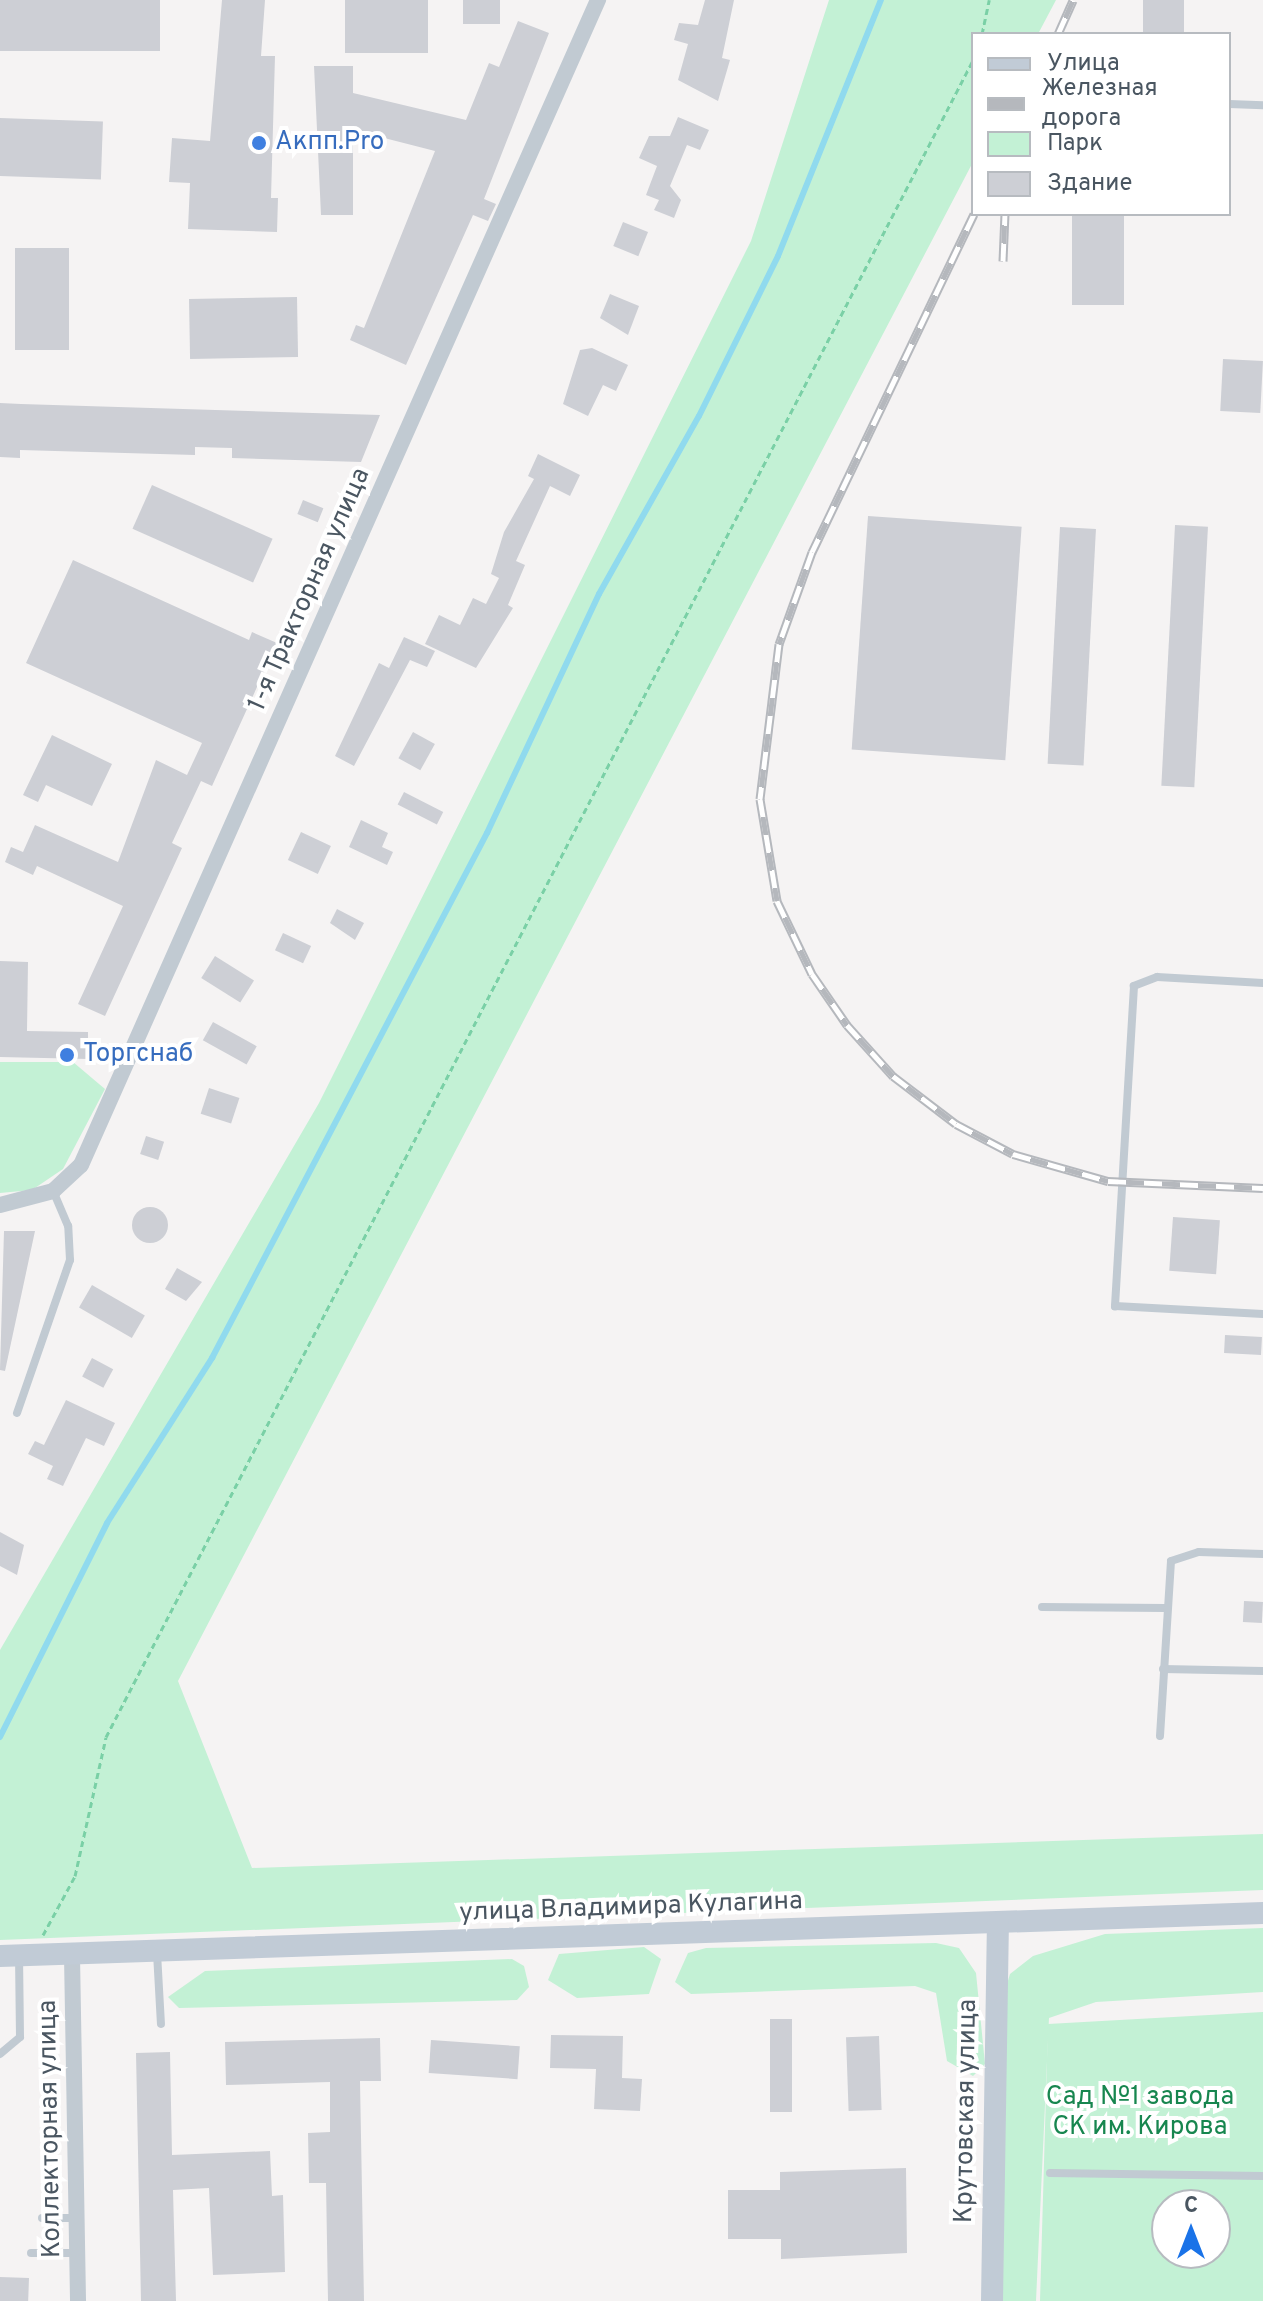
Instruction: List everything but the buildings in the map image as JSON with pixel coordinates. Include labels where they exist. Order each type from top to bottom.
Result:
[{"type":"street","name":"1-я Тракторная улица","points":[[53,1191],[81,1165],[598,0]]},
{"type":"street","points":[[0,1205],[53,1191]]},
{"type":"street","name":"улица Владимира Кулагина","points":[[17,1956],[1263,1913]]},
{"type":"street","name":"Крутовская улица","points":[[992,2301],[998,1923]]},
{"type":"street","name":"Коллекторная улица","points":[[72,1956],[78,2301]]},
{"type":"lane","points":[[1231,104],[1263,105]]},
{"type":"lane","points":[[1263,983],[1157,977],[1134,986],[1115,1306],[1263,1314]]},
{"type":"lane","points":[[17,1413],[70,1260],[68,1226],[53,1191]]},
{"type":"lane","points":[[1160,1736],[1165,1608],[1171,1561],[1183,1554],[1263,1554]]},
{"type":"lane","points":[[1042,1607],[1165,1608]]},
{"type":"lane","points":[[1163,1669],[1263,1671]]},
{"type":"lane","points":[[157,1953],[161,2024]]},
{"type":"lane","points":[[0,2054],[20,2037],[17,1956]]},
{"type":"lane","points":[[1050,2173],[1263,2176]]},
{"type":"lane","points":[[42,2218],[76,2218]]},
{"type":"lane","points":[[31,2253],[77,2253]]},
{"type":"path","points":[[982,32],[989,0]]},
{"type":"path","points":[[17,1956],[75,1876],[112,1723],[971,64]]},
{"type":"green space","points":[[829,0],[1056,0],[1039,32],[971,32],[971,166],[178,1681],[252,1868],[1263,1834],[1263,1890],[0,1940],[0,1650],[319,1103],[751,241]]},
{"type":"green space","points":[[0,1062],[73,1062],[105,1089],[63,1169],[32,1190],[0,1193]]},
{"type":"green space","points":[[1263,1928],[1263,1992],[1096,2002],[1049,2018],[1036,2301],[1000,2301],[1004,1994],[1010,1974],[1033,1956],[1105,1934]]},
{"type":"green space","points":[[936,1943],[959,1948],[976,1973],[985,2064],[973,2076],[947,2061],[936,1993],[915,1986],[691,1994],[675,1982],[688,1953],[706,1948]]},
{"type":"green space","points":[[644,1947],[661,1959],[649,1994],[577,1998],[548,1980],[559,1954]]},
{"type":"green space","points":[[512,1959],[524,1966],[529,1987],[517,2000],[179,2008],[168,1997],[205,1971]]},
{"type":"green space","name":"Сад №1 завода СК им. Кирова","points":[[1263,2012],[1263,2301],[1040,2301],[1048,2024]]},
{"type":"waterway","points":[[0,1737],[107,1523],[212,1358],[487,833],[599,594],[699,416],[778,256],[881,0]]},
{"type":"railway","points":[[1059,32],[1073,0]]},
{"type":"railway","points":[[973,216],[812,552],[779,644],[760,799],[777,901],[812,974],[847,1025],[893,1076],[956,1124],[1013,1154],[1108,1181],[1263,1188]]},
{"type":"railway","points":[[1003,261],[1005,216]]},
{"type":"place","name":"Акпп.Pro","points":[[259,143]]},
{"type":"place","name":"Торгснаб","points":[[67,1055]]}]
